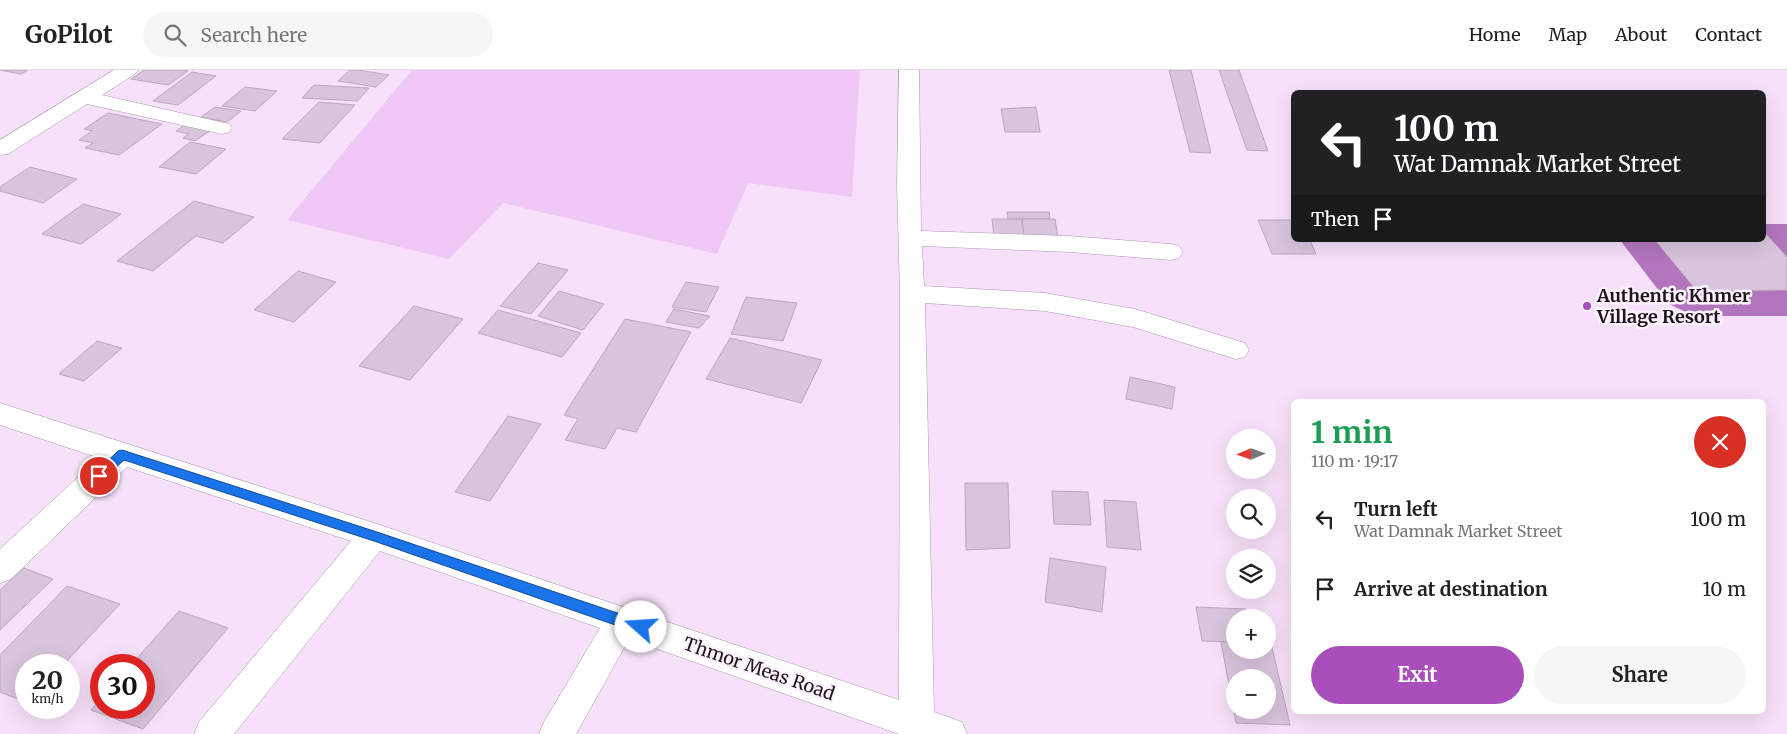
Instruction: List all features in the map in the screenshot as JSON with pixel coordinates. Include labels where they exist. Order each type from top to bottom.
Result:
[{"type":"street","points":[[0,149],[128,70]]},
{"type":"street","points":[[909,70],[909,238],[912,294],[917,729]]},
{"type":"street","points":[[84,97],[222,128]]},
{"type":"street","points":[[909,238],[1069,244],[1171,252]]},
{"type":"street","points":[[912,294],[1045,302],[1135,318],[1236,350]]},
{"type":"street","name":"Thmor Meas Road","points":[[0,414],[374,536],[622,621],[917,729],[949,734]]},
{"type":"street","points":[[0,569],[122,454]]},
{"type":"street","points":[[212,734],[374,536]]},
{"type":"street","points":[[557,734],[622,621]]},
{"type":"shaded area","points":[[412,70],[860,70],[852,197],[748,183],[717,254],[503,203],[449,259],[287,220]]},
{"type":"shaded area","points":[[1766,224],[1787,224],[1787,257],[1766,234]]},
{"type":"shaded area","points":[[1622,242],[1657,242],[1697,291],[1787,290],[1787,316],[1694,316],[1669,304]]},
{"type":"building","points":[[0,70],[28,70],[21,74]]},
{"type":"building","points":[[144,70],[188,71],[168,85],[131,79]]},
{"type":"building","points":[[350,70],[389,75],[376,87],[338,81]]},
{"type":"building","points":[[1169,70],[1191,70],[1211,153],[1190,152]]},
{"type":"building","points":[[1219,70],[1239,70],[1268,151],[1247,150]]},
{"type":"building","points":[[192,72],[216,76],[178,105],[153,101]]},
{"type":"building","points":[[314,85],[369,88],[358,101],[302,98]]},
{"type":"building","points":[[245,87],[277,91],[255,111],[222,106]]},
{"type":"building","points":[[319,102],[355,105],[320,143],[282,139]]},
{"type":"building","points":[[215,107],[241,111],[227,122],[201,117]]},
{"type":"building","points":[[1036,107],[1040,132],[1005,132],[1001,109]]},
{"type":"building","points":[[108,113],[162,124],[119,155],[85,148],[93,143],[79,140],[92,131],[84,129]]},
{"type":"building","points":[[186,124],[211,130],[195,141],[183,138],[189,134],[176,131]]},
{"type":"building","points":[[190,142],[226,149],[196,174],[159,167]]},
{"type":"building","points":[[30,167],[77,179],[43,203],[0,191],[0,187]]},
{"type":"building","points":[[194,201],[254,217],[223,243],[196,236],[153,271],[117,261]]},
{"type":"building","points":[[83,204],[121,214],[81,244],[42,234]]},
{"type":"building","points":[[1007,212],[1049,212],[1050,219],[1008,219]]},
{"type":"building","points":[[992,219],[1022,219],[1024,237],[994,237]]},
{"type":"building","points":[[1022,219],[1055,219],[1058,237],[1024,237]]},
{"type":"building","points":[[1258,220],[1291,220],[1291,242],[1311,242],[1316,254],[1272,254]]},
{"type":"building","points":[[1766,234],[1787,257],[1787,290],[1697,291],[1657,242],[1766,242]]},
{"type":"building","points":[[538,263],[568,270],[531,314],[500,306]]},
{"type":"building","points":[[298,271],[336,282],[294,322],[254,310]]},
{"type":"building","points":[[686,282],[719,287],[706,312],[672,307]]},
{"type":"building","points":[[559,291],[604,304],[583,330],[538,316]]},
{"type":"building","points":[[746,297],[797,303],[783,341],[731,334]]},
{"type":"building","points":[[414,306],[463,319],[410,380],[359,366]]},
{"type":"building","points":[[674,309],[710,316],[699,328],[666,322]]},
{"type":"building","points":[[498,310],[581,333],[562,357],[478,333]]},
{"type":"building","points":[[625,319],[691,332],[636,432],[617,428],[605,449],[565,440],[578,419],[564,415]]},
{"type":"building","points":[[730,338],[822,360],[801,403],[706,379]]},
{"type":"building","points":[[97,341],[122,348],[84,381],[59,374]]},
{"type":"building","points":[[1130,377],[1175,387],[1172,409],[1126,399]]},
{"type":"building","points":[[508,416],[541,424],[490,501],[455,492]]},
{"type":"building","points":[[965,483],[1008,483],[1010,548],[966,550]]},
{"type":"building","points":[[1052,491],[1088,492],[1091,525],[1054,524]]},
{"type":"building","points":[[1104,500],[1136,502],[1141,550],[1107,547]]},
{"type":"building","points":[[1050,558],[1106,567],[1102,612],[1045,602]]},
{"type":"building","points":[[24,568],[53,579],[0,630],[0,590]]},
{"type":"building","points":[[67,586],[120,604],[73,654],[15,654],[15,698],[0,692],[0,655]]},
{"type":"building","points":[[1196,607],[1246,609],[1226,609],[1226,642],[1202,641]]},
{"type":"building","points":[[179,611],[228,628],[155,715],[155,654],[141,654]]},
{"type":"building","points":[[1221,642],[1226,642],[1226,659],[1275,659],[1290,725],[1236,723],[1235,719],[1276,719],[1276,669],[1226,669]]},
{"type":"building","points":[[116,719],[151,719],[143,729]]},
{"type":"place","name":"Authentic Khmer Village Resort","points":[[1587,306]]},
{"type":"route","points":[[99,476],[122,454],[374,536],[641,627]]}]
